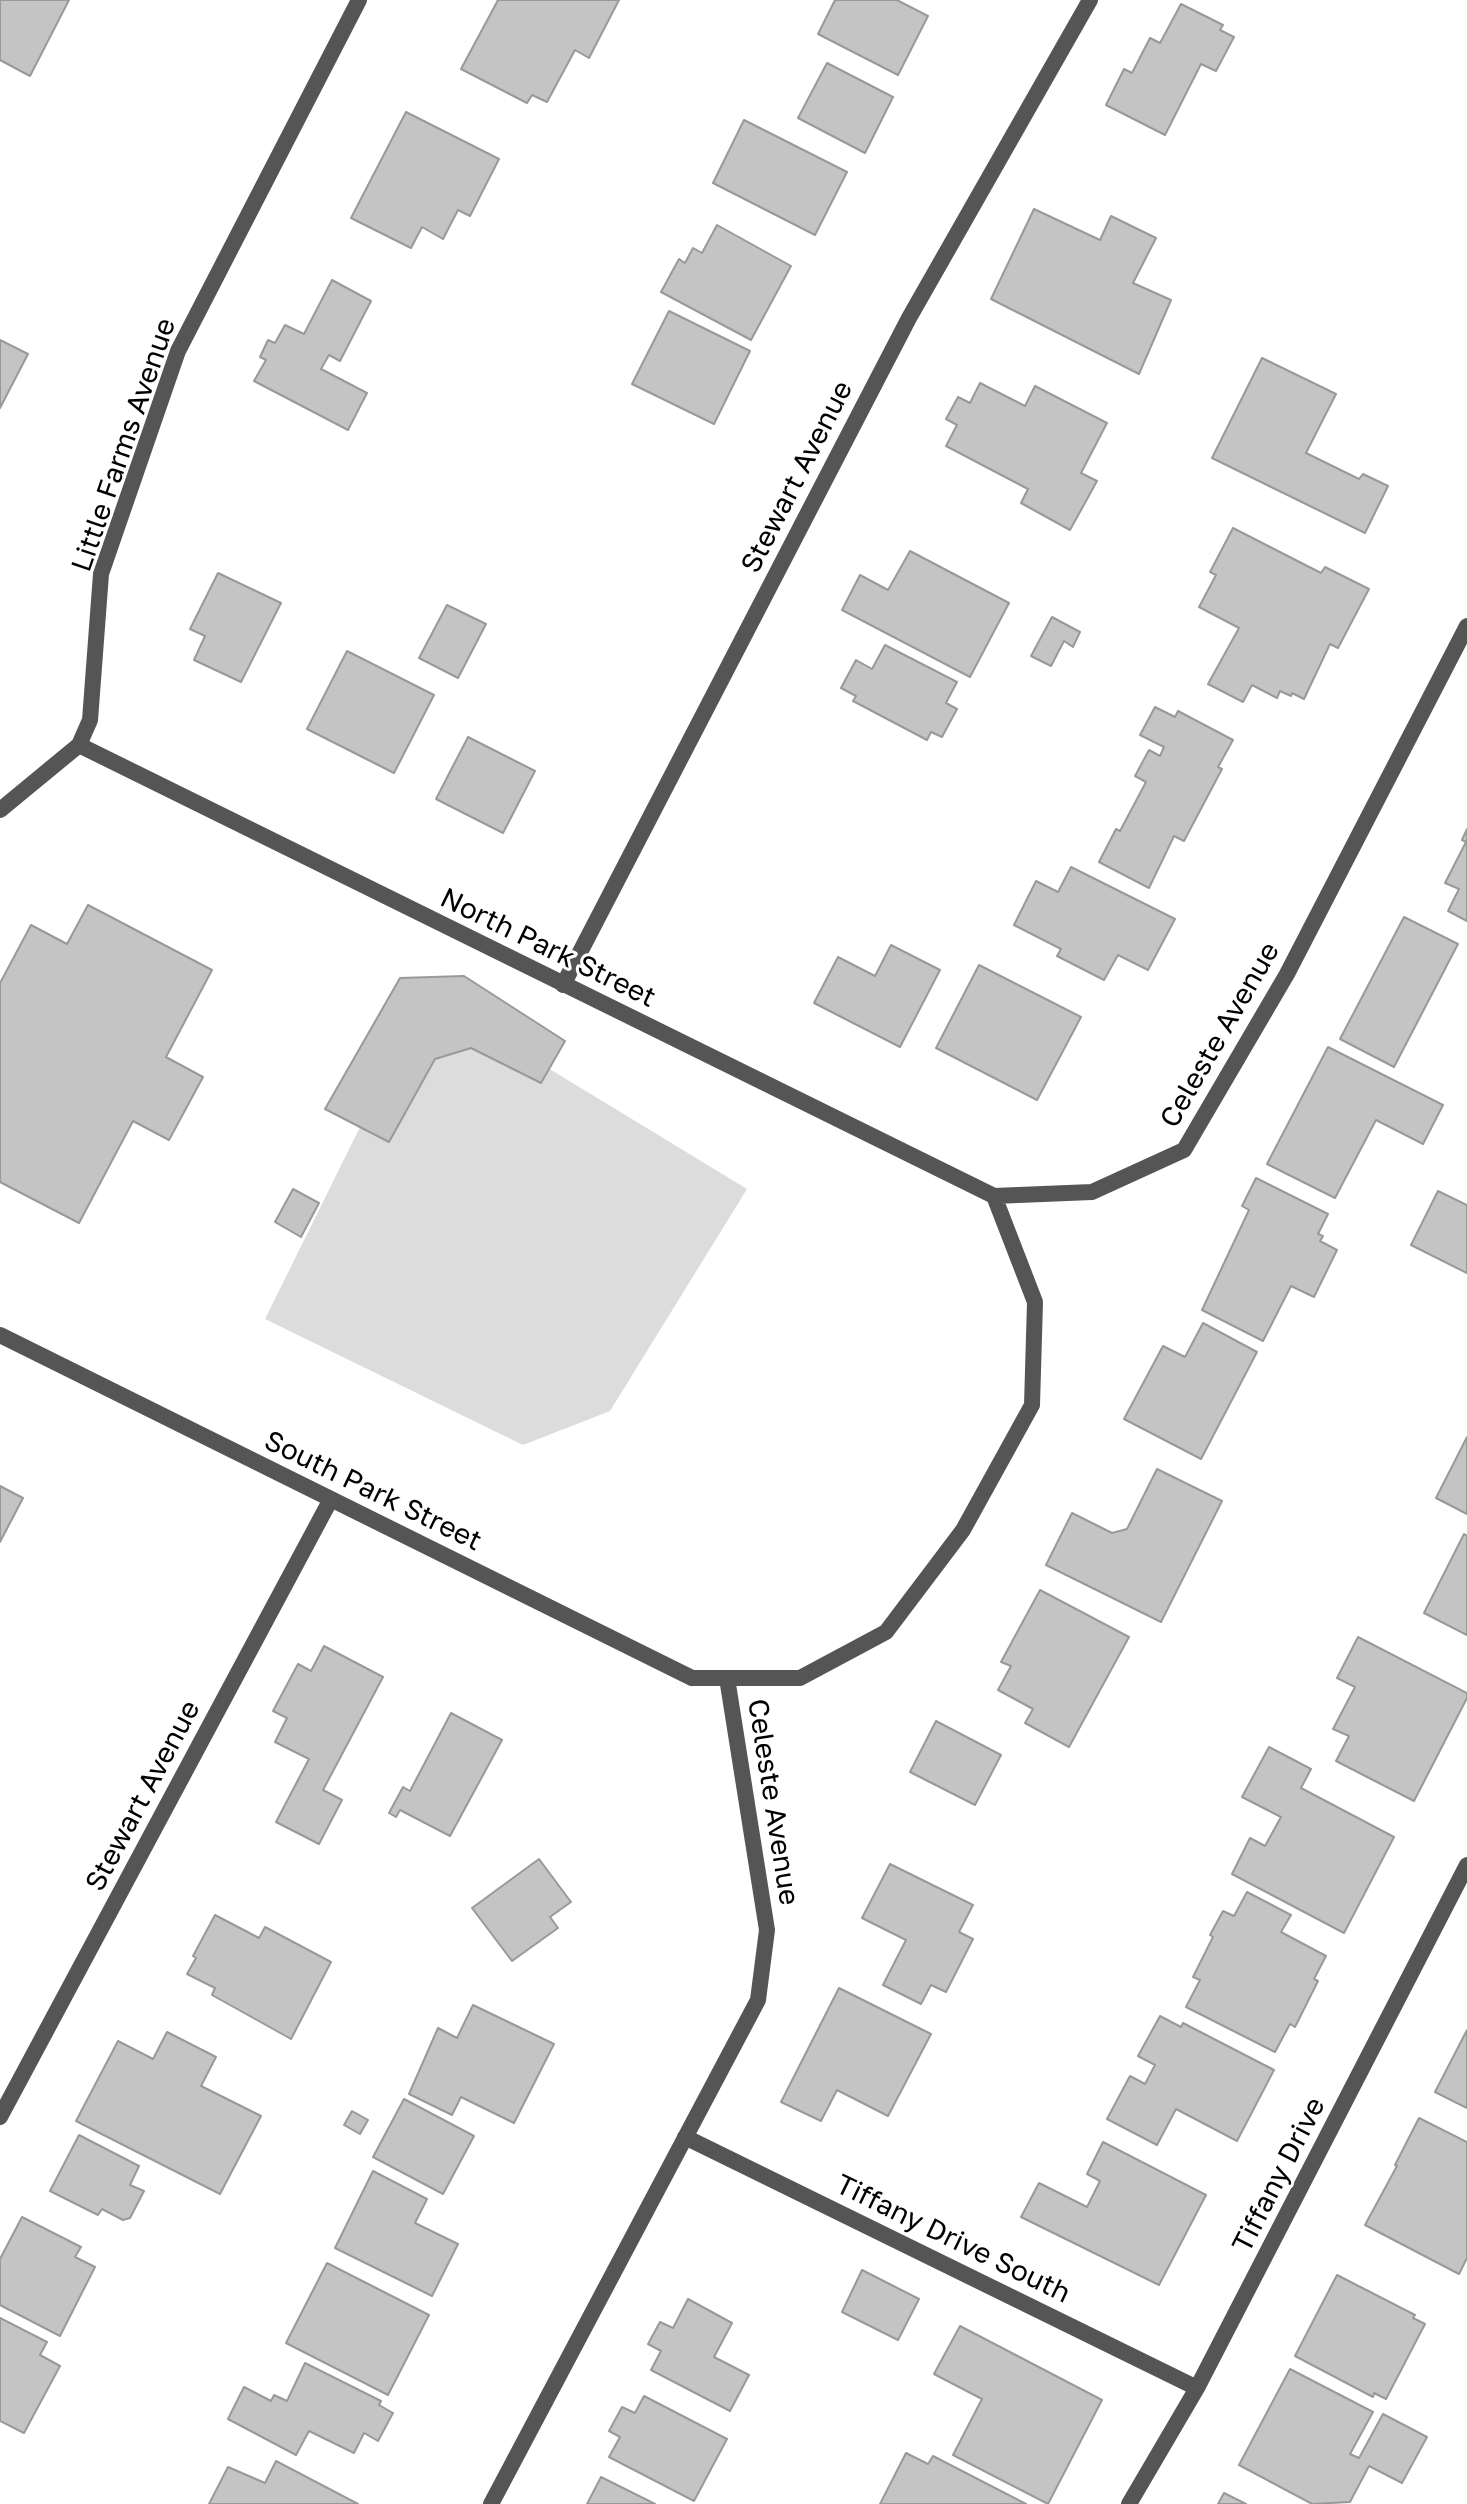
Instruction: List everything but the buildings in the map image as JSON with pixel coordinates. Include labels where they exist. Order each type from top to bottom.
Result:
[{"type":"street","name":"Little Farms Avenue","points":[[79,745],[90,720],[101,574],[178,351],[359,0]]},
{"type":"street","name":"Stewart Avenue","points":[[563,985],[909,318],[1090,0]]},
{"type":"street","name":"Celeste Avenue","points":[[491,2504],[758,2000],[767,1930],[727,1678],[800,1678],[886,1632],[963,1530],[1032,1405],[1035,1302],[994,1196],[1092,1192],[1184,1150],[1287,974],[1467,626]]},
{"type":"street","points":[[0,810],[79,745]]},
{"type":"street","name":"North Park Street","points":[[79,745],[994,1196]]},
{"type":"street","name":"South Park Street","points":[[0,1335],[692,1678],[727,1678]]},
{"type":"street","name":"Stewart Avenue","points":[[0,2117],[331,1499]]},
{"type":"street","name":"Tiffany Drive","points":[[1129,2504],[1197,2388],[1467,1865]]},
{"type":"street","name":"Tiffany Drive South","points":[[685,2137],[1197,2388]]},
{"type":"shaded area","points":[[456,1012],[747,1189],[610,1411],[523,1445],[265,1319],[413,1020]]}]
